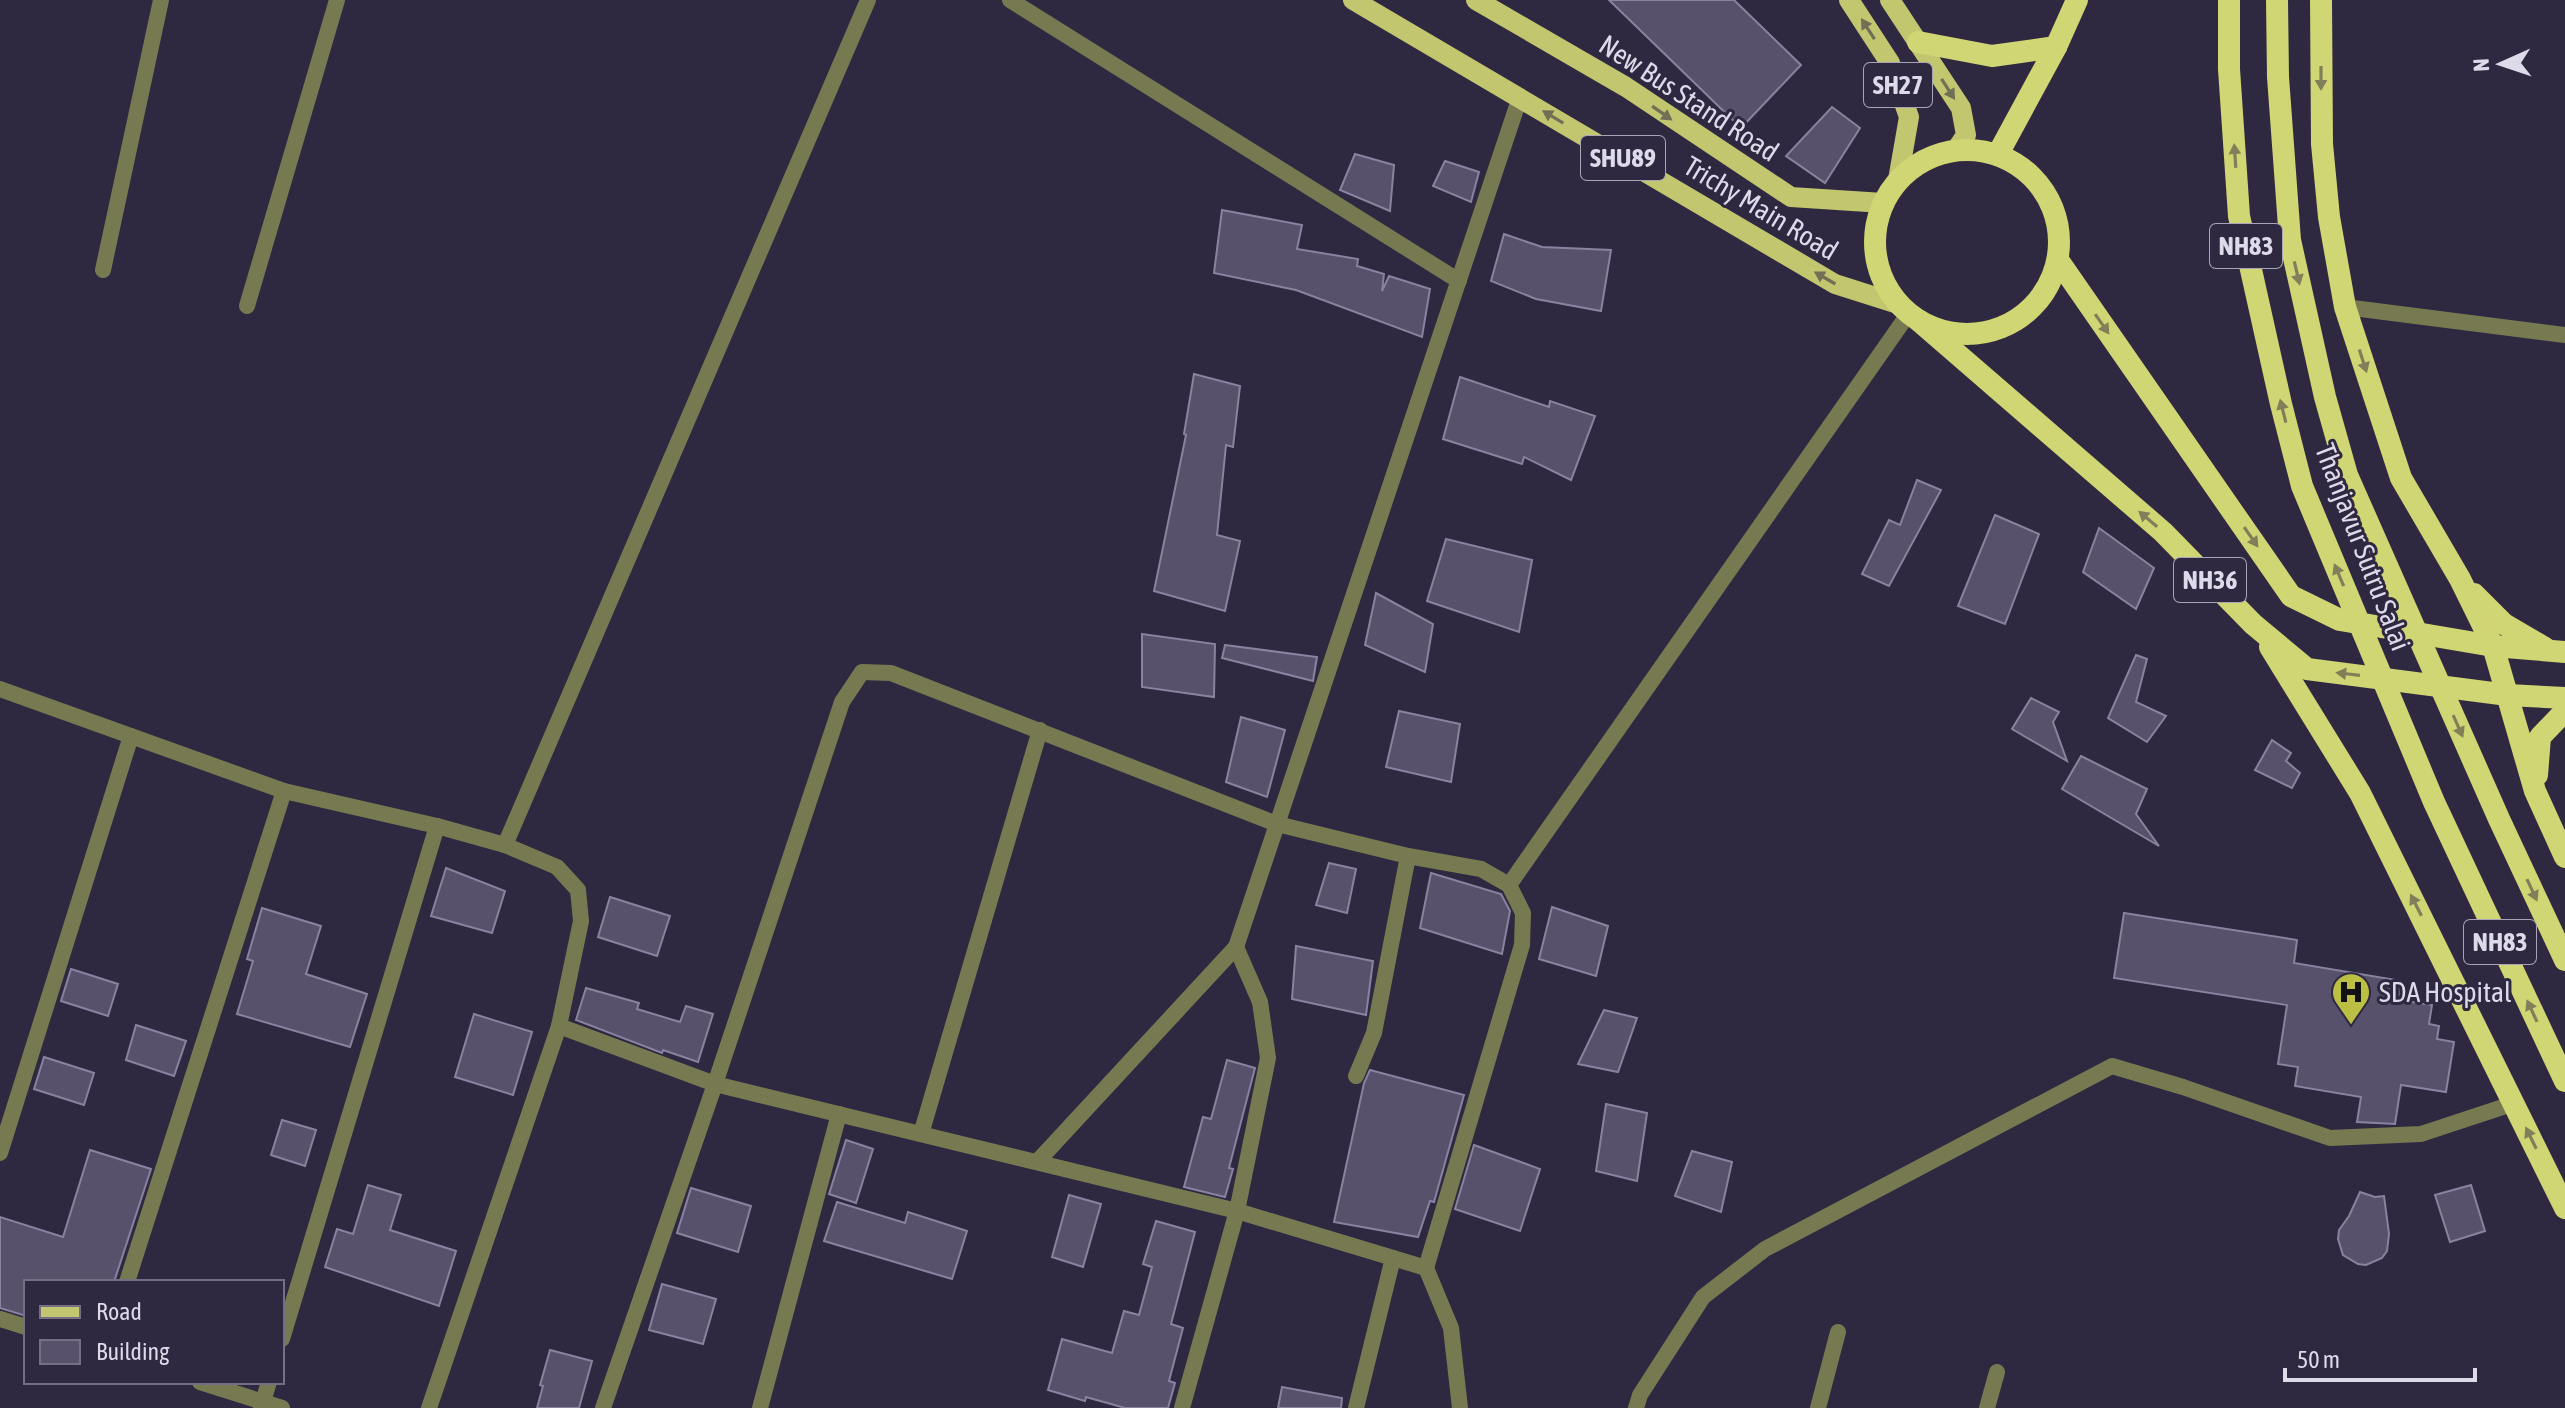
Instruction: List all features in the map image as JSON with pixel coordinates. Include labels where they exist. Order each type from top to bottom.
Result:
[{"type":"highway","points":[[1998,154],[2056,47],[2077,0]]},
{"type":"highway","name":"Thanjavur Sutru Salai","points":[[2229,0],[2229,69],[2239,216],[2302,486],[2434,802],[2565,1081]]},
{"type":"highway","name":"Thanjavur Sutru Salai","points":[[2277,0],[2278,77],[2290,240],[2325,397],[2347,475],[2565,960]]},
{"type":"highway","points":[[2321,0],[2322,144],[2329,217],[2345,307],[2401,478],[2460,579],[2493,646],[2535,791],[2565,857]]},
{"type":"highway","points":[[1918,42],[1992,56],[2056,47]]},
{"type":"highway","name":"NH36","points":[[1908,312],[1945,332],[1974,334],[2003,327],[2028,311],[2047,288],[2058,260],[2059,234],[2053,208],[2040,185],[2021,167],[1998,154],[1977,149],[1956,150],[1934,155],[1914,165],[1898,180],[1883,203],[1875,229],[1875,256],[1884,282],[1908,312],[2163,532],[2253,624],[2307,669],[2508,695],[2565,698]]},
{"type":"highway","name":"NH36","points":[[2058,260],[2291,596],[2340,620],[2493,646],[2557,651]]},
{"type":"highway","points":[[2460,579],[2504,624],[2557,651]]},
{"type":"highway","points":[[2253,624],[2360,793],[2565,1208]]},
{"type":"highway","points":[[2535,791],[2540,737],[2565,711]]},
{"type":"main road","name":"Trichy Main Road","points":[[1353,0],[1835,284],[1908,312]]},
{"type":"main road","name":"New Bus Stand Road","points":[[1476,0],[1626,87],[1791,197],[1883,203]]},
{"type":"main road","name":"SH27","points":[[1849,0],[1890,63],[1909,117],[1898,180]]},
{"type":"main road","name":"SH27","points":[[1890,0],[1961,108],[1966,135],[1956,150]]},
{"type":"street","points":[[103,270],[161,0]]},
{"type":"street","points":[[247,306],[337,0]]},
{"type":"street","points":[[505,845],[868,0]]},
{"type":"street","points":[[1010,0],[1459,281]]},
{"type":"street","points":[[1037,1162],[1236,947],[1520,97]]},
{"type":"street","points":[[2345,307],[2565,335]]},
{"type":"street","points":[[1509,885],[1908,312]]},
{"type":"street","points":[[603,1408],[842,702],[862,672],[891,673],[1277,824],[1408,856],[1481,869],[1509,885],[1523,913],[1522,945],[1426,1268],[1451,1328],[1460,1408]]},
{"type":"street","points":[[0,689],[284,791],[505,845],[557,867],[578,890],[581,921],[559,1026],[429,1408]]},
{"type":"street","points":[[921,1134],[1040,730]]},
{"type":"street","points":[[0,1153],[131,736]]},
{"type":"street","points":[[128,1280],[284,791]]},
{"type":"street","points":[[284,1332],[437,826]]},
{"type":"street","points":[[1356,1076],[1374,1033],[1408,856]]},
{"type":"street","points":[[1182,1408],[1237,1211],[1268,1058],[1260,1002],[1236,947]]},
{"type":"street","points":[[559,1026],[715,1084],[1237,1211],[1426,1268]]},
{"type":"street","points":[[1636,1408],[1640,1395],[1703,1297],[1765,1249],[2112,1066],[2330,1138],[2421,1134],[2515,1103]]},
{"type":"street","points":[[760,1408],[839,1114]]},
{"type":"street","points":[[1356,1408],[1393,1258]]},
{"type":"street","points":[[0,1319],[24,1326]]},
{"type":"street","points":[[1818,1408],[1838,1332]]},
{"type":"street","points":[[1987,1408],[1997,1372]]},
{"type":"street","points":[[205,1384],[262,1405],[282,1408]]},
{"type":"street","points":[[262,1405],[268,1384]]},
{"type":"building","points":[[1609,0],[1734,0],[1801,65],[1741,128]]},
{"type":"building","points":[[1832,107],[1860,128],[1825,183],[1786,156]]},
{"type":"building","points":[[1355,154],[1394,165],[1390,211],[1340,190]]},
{"type":"building","points":[[1445,161],[1479,172],[1471,202],[1433,186]]},
{"type":"building","points":[[1222,210],[1302,225],[1297,249],[1358,259],[1357,266],[1384,274],[1382,291],[1389,276],[1430,289],[1422,337],[1296,290],[1214,273]]},
{"type":"building","points":[[1504,234],[1542,247],[1611,250],[1601,311],[1536,299],[1491,281]]},
{"type":"building","points":[[1194,374],[1240,386],[1233,447],[1226,445],[1217,535],[1240,541],[1225,611],[1154,591],[1186,435]]},
{"type":"building","points":[[1460,377],[1549,407],[1550,401],[1595,416],[1571,480],[1524,457],[1522,464],[1443,439]]},
{"type":"building","points":[[1917,480],[1941,490],[1889,586],[1862,574],[1889,520],[1900,525]]},
{"type":"building","points":[[1995,515],[2039,534],[2005,624],[1958,606]]},
{"type":"building","points":[[2099,528],[2154,568],[2136,609],[2083,572]]},
{"type":"building","points":[[1446,539],[1532,560],[1519,632],[1427,601]]},
{"type":"building","points":[[1376,593],[1433,624],[1425,672],[1365,645]]},
{"type":"building","points":[[1142,634],[1215,644],[1214,697],[1142,687]]},
{"type":"building","points":[[1225,645],[1317,657],[1313,681],[1222,658]]},
{"type":"building","points":[[2136,655],[2147,659],[2136,702],[2166,716],[2147,742],[2108,718]]},
{"type":"building","points":[[2031,698],[2059,712],[2053,722],[2067,761],[2012,729]]},
{"type":"building","points":[[1399,711],[1460,724],[1451,782],[1386,767]]},
{"type":"building","points":[[1241,717],[1285,730],[1267,797],[1226,782]]},
{"type":"building","points":[[2272,740],[2291,753],[2286,761],[2300,773],[2292,788],[2255,770]]},
{"type":"building","points":[[2081,756],[2147,789],[2136,814],[2159,846],[2062,789]]},
{"type":"building","points":[[1329,863],[1356,869],[1347,913],[1316,905]]},
{"type":"building","points":[[446,868],[505,891],[492,933],[431,916]]},
{"type":"building","points":[[1431,873],[1501,894],[1510,911],[1502,954],[1420,928]]},
{"type":"building","points":[[610,897],[670,916],[657,956],[598,937]]},
{"type":"building","points":[[1552,907],[1608,926],[1596,976],[1539,959]]},
{"type":"building","points":[[262,908],[321,926],[306,974],[367,994],[350,1047],[237,1014],[253,961],[247,959]]},
{"type":"building","points":[[2124,913],[2297,940],[2294,963],[2402,981],[2399,1000],[2432,1005],[2429,1024],[2439,1026],[2437,1039],[2454,1042],[2446,1092],[2401,1085],[2395,1124],[2357,1122],[2361,1097],[2295,1086],[2298,1067],[2278,1064],[2287,1005],[2114,978]]},
{"type":"building","points":[[1296,946],[1373,961],[1366,1015],[1292,999]]},
{"type":"building","points":[[71,969],[118,984],[108,1016],[61,1001]]},
{"type":"building","points":[[586,988],[639,1003],[637,1009],[680,1022],[686,1006],[713,1014],[698,1062],[663,1050],[662,1053],[576,1020]]},
{"type":"building","points":[[1604,1010],[1637,1018],[1618,1072],[1578,1064]]},
{"type":"building","points":[[474,1014],[532,1032],[513,1095],[455,1077]]},
{"type":"building","points":[[136,1025],[186,1041],[174,1076],[126,1060]]},
{"type":"building","points":[[44,1057],[94,1073],[84,1105],[34,1089]]},
{"type":"building","points":[[1227,1060],[1255,1068],[1229,1168],[1233,1169],[1225,1197],[1184,1187],[1203,1117],[1211,1119]]},
{"type":"building","points":[[1370,1070],[1464,1095],[1434,1202],[1430,1201],[1418,1237],[1334,1222],[1364,1083]]},
{"type":"building","points":[[1606,1104],[1647,1113],[1637,1181],[1596,1171]]},
{"type":"building","points":[[282,1120],[316,1130],[305,1166],[271,1155]]},
{"type":"building","points":[[846,1140],[873,1149],[856,1203],[829,1194]]},
{"type":"building","points":[[1474,1145],[1540,1169],[1520,1231],[1455,1209]]},
{"type":"building","points":[[90,1150],[151,1169],[115,1280],[24,1280],[24,1315],[0,1308],[0,1217],[63,1237]]},
{"type":"building","points":[[1692,1151],[1732,1162],[1721,1212],[1675,1196]]},
{"type":"building","points":[[368,1185],[401,1195],[390,1230],[456,1251],[439,1306],[325,1267],[337,1229],[353,1234]]},
{"type":"building","points":[[2471,1185],[2485,1231],[2450,1242],[2435,1195]]},
{"type":"building","points":[[691,1188],[751,1206],[738,1252],[677,1233]]},
{"type":"building","points":[[2360,1192],[2375,1197],[2384,1196],[2389,1234],[2387,1251],[2382,1258],[2366,1265],[2343,1255],[2338,1239],[2339,1230]]},
{"type":"building","points":[[1069,1195],[1101,1204],[1083,1267],[1052,1257]]},
{"type":"building","points":[[837,1202],[905,1223],[908,1212],[967,1231],[952,1279],[824,1241]]},
{"type":"building","points":[[1156,1221],[1195,1232],[1171,1324],[1183,1328],[1169,1381],[1175,1383],[1168,1408],[1125,1408],[1048,1390],[1062,1339],[1112,1353],[1124,1311],[1139,1315],[1152,1267],[1143,1264]]},
{"type":"building","points":[[662,1284],[716,1299],[703,1344],[649,1330]]},
{"type":"building","points":[[550,1350],[592,1361],[579,1408],[537,1408]]},
{"type":"building","points":[[1282,1387],[1342,1398],[1341,1408],[1278,1408]]},
{"type":"place","name":"SDA Hospital","points":[[2351,1026]]}]
